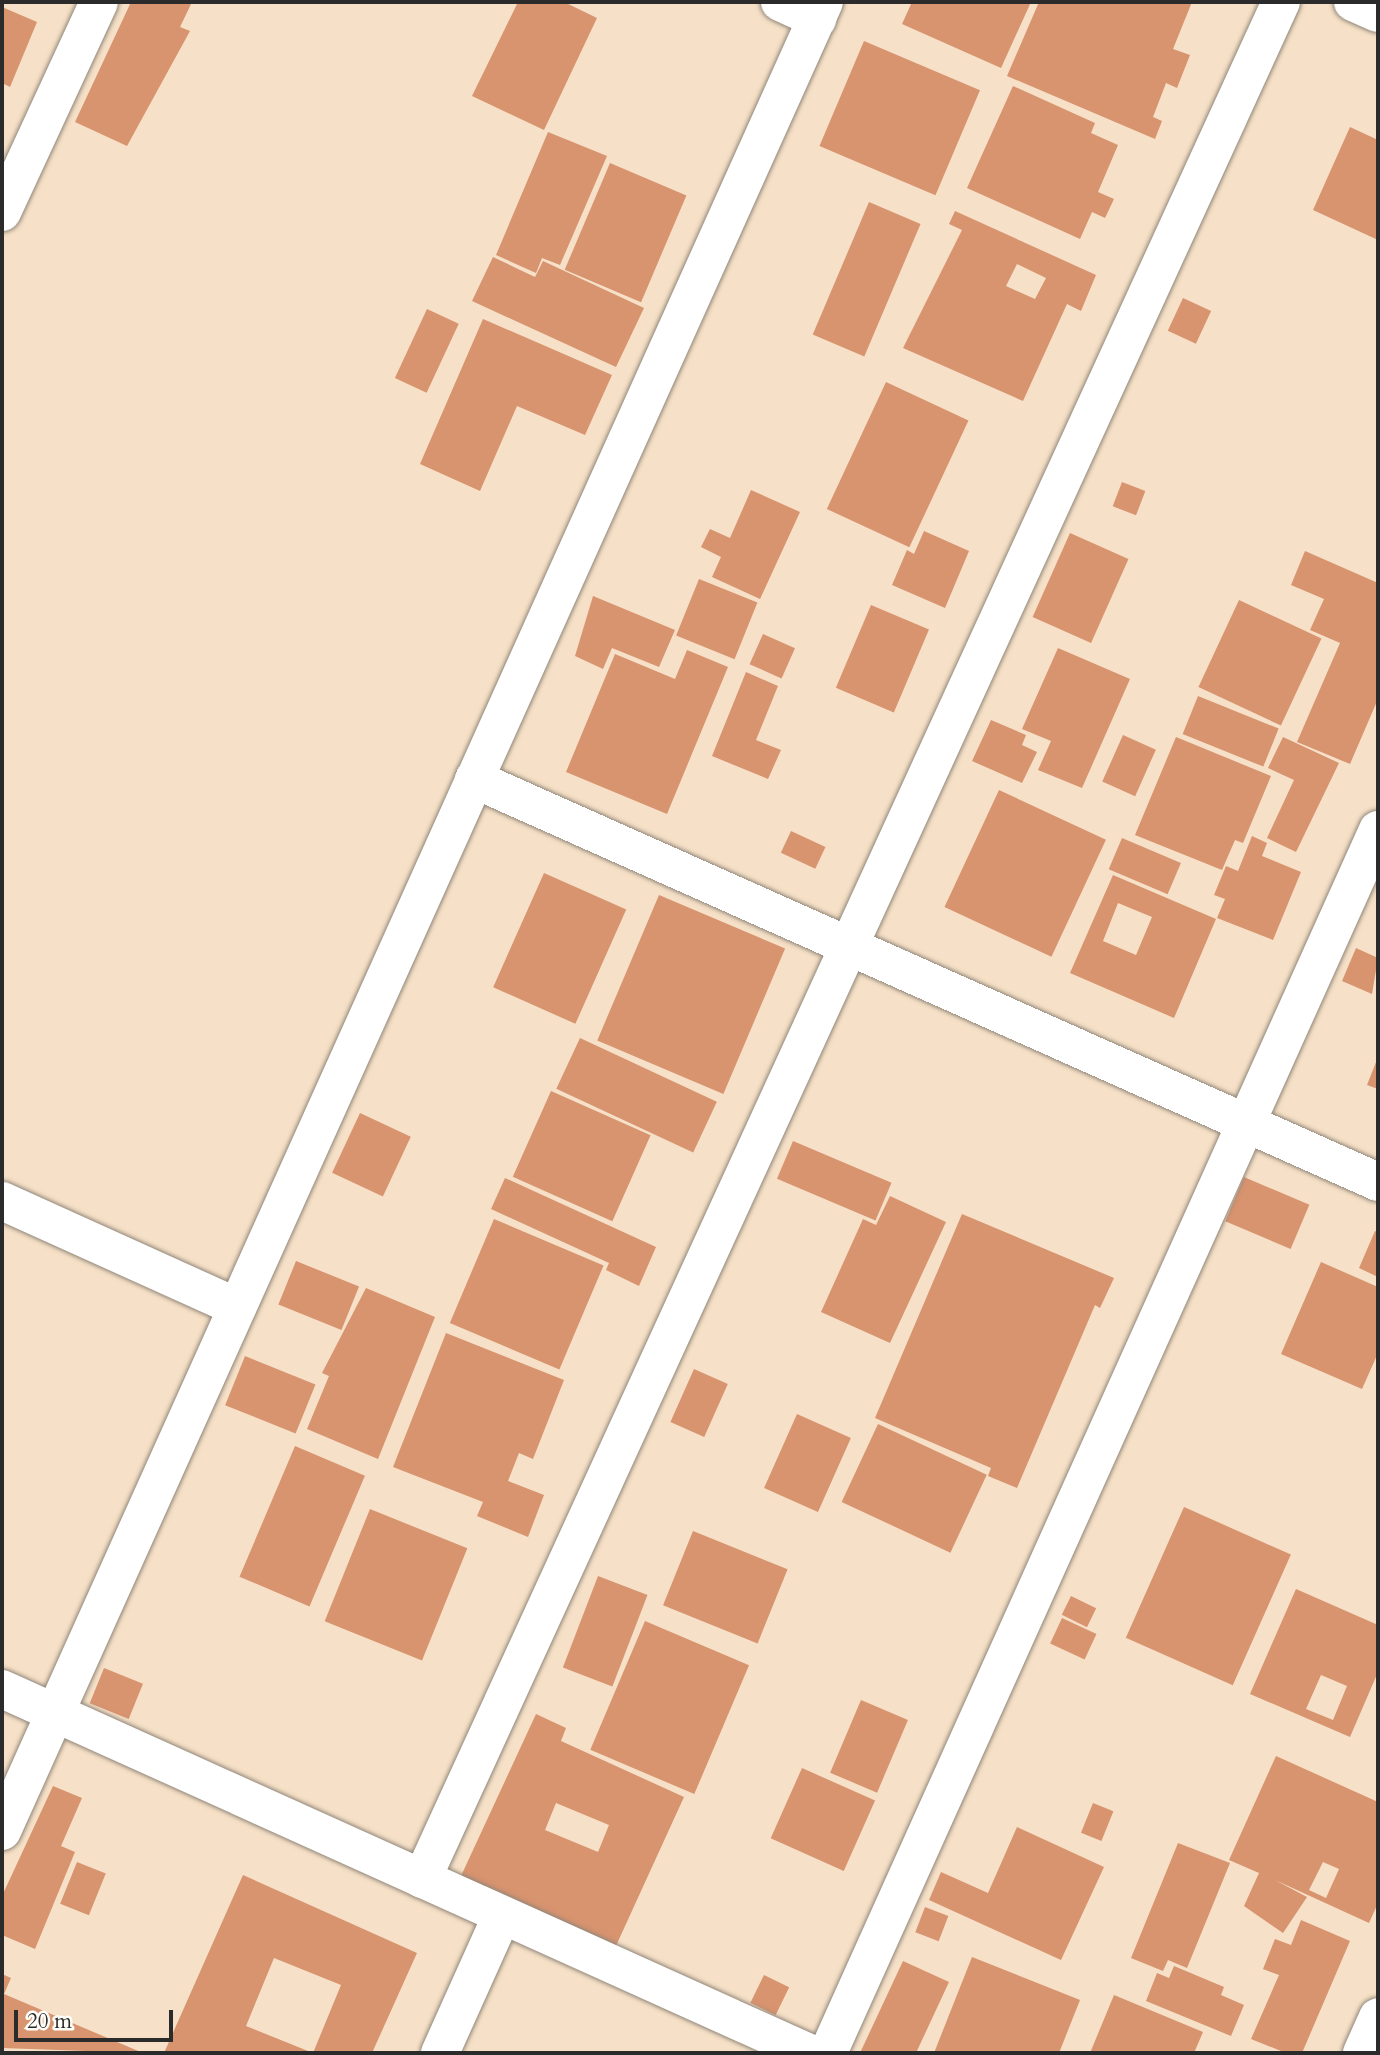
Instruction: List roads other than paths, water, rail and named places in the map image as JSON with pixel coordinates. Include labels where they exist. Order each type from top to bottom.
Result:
[{"type":"street","points":[[2,212],[99,2]]},
{"type":"street","points":[[2,1831],[820,10],[780,2]]},
{"type":"street","points":[[422,1879],[1281,2]]},
{"type":"street","points":[[1353,2],[1378,13]]},
{"type":"street","points":[[474,779],[1378,1182]]},
{"type":"street","points":[[828,2053],[1378,830]]},
{"type":"street","points":[[2,1201],[237,1307]]},
{"type":"street","points":[[2,1689],[808,2053]]},
{"type":"street","points":[[440,2053],[502,1915]]},
{"type":"street","points":[[1362,2053],[1378,2017]]}]
